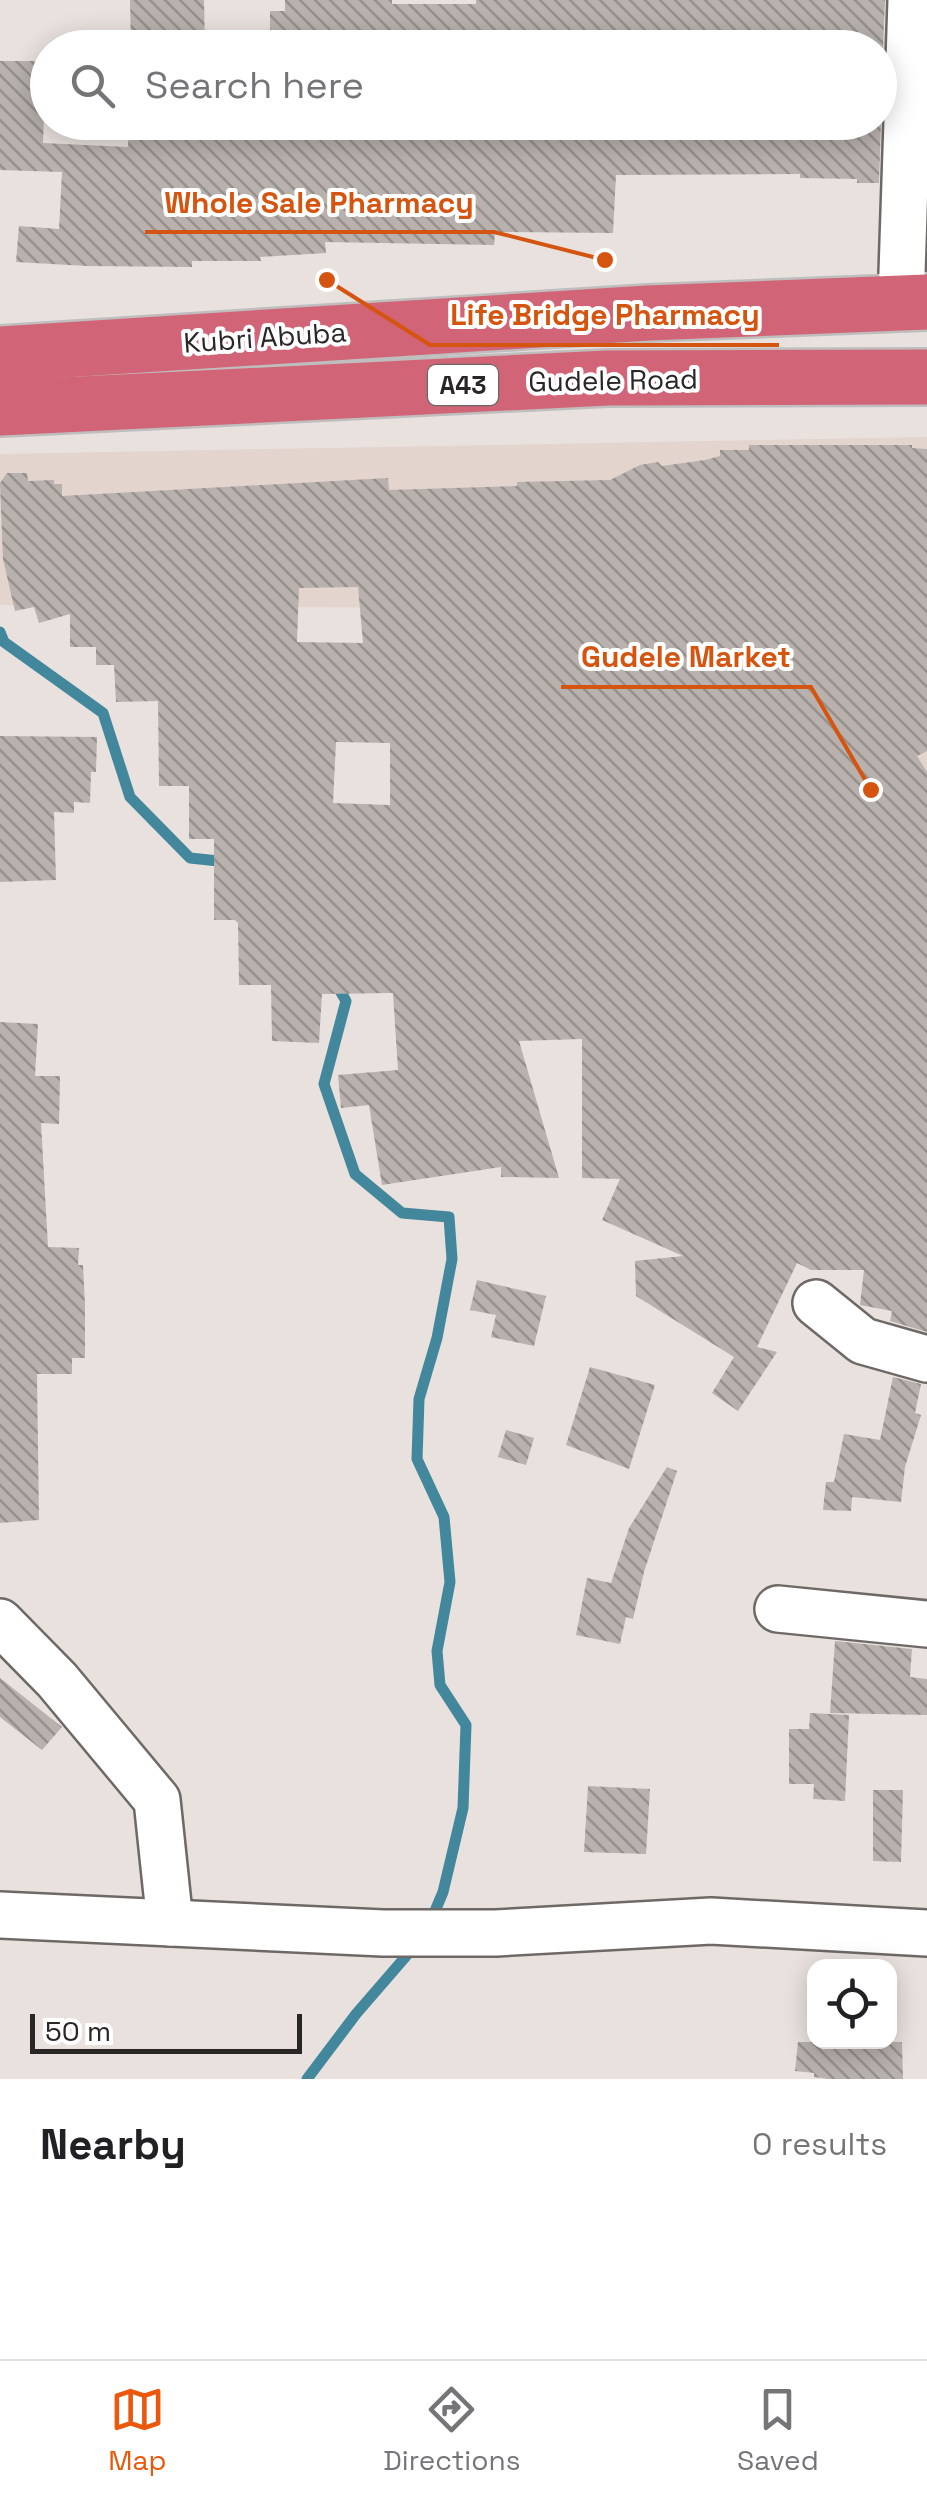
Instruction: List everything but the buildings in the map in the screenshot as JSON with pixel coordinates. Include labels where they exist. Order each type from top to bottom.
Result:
[{"type":"highway","name":"Kubri Abuba","points":[[0,354],[530,320],[914,303]]},
{"type":"highway","name":"Gudele Road","points":[[0,408],[607,378],[927,377]]},
{"type":"street","points":[[912,0],[914,303]]},
{"type":"street","points":[[816,1304],[863,1341],[927,1359]]},
{"type":"street","points":[[778,1609],[927,1624]]},
{"type":"street","points":[[0,1622],[57,1680],[157,1800],[170,1923]]},
{"type":"street","points":[[0,1915],[426,1934],[712,1920],[927,1933]]},
{"type":"shaded area","points":[[927,437],[927,970],[704,610],[0,605],[0,454]]},
{"type":"waterway","points":[[0,632],[4,642],[103,713],[130,797],[190,858],[228,862]]},
{"type":"waterway","points":[[335,982],[346,1001],[324,1084],[355,1174],[402,1213],[449,1217],[452,1259],[437,1338],[419,1399],[417,1459],[444,1517],[450,1582],[437,1651],[440,1685],[466,1725],[463,1808],[443,1892],[430,1923]]},
{"type":"waterway","points":[[307,2079],[414,1947]]},
{"type":"place","name":"Whole Sale Pharmacy","points":[[605,260]]},
{"type":"place","name":"Life Bridge Pharmacy","points":[[327,280]]},
{"type":"place","name":"Gudele Market","points":[[871,790]]}]
